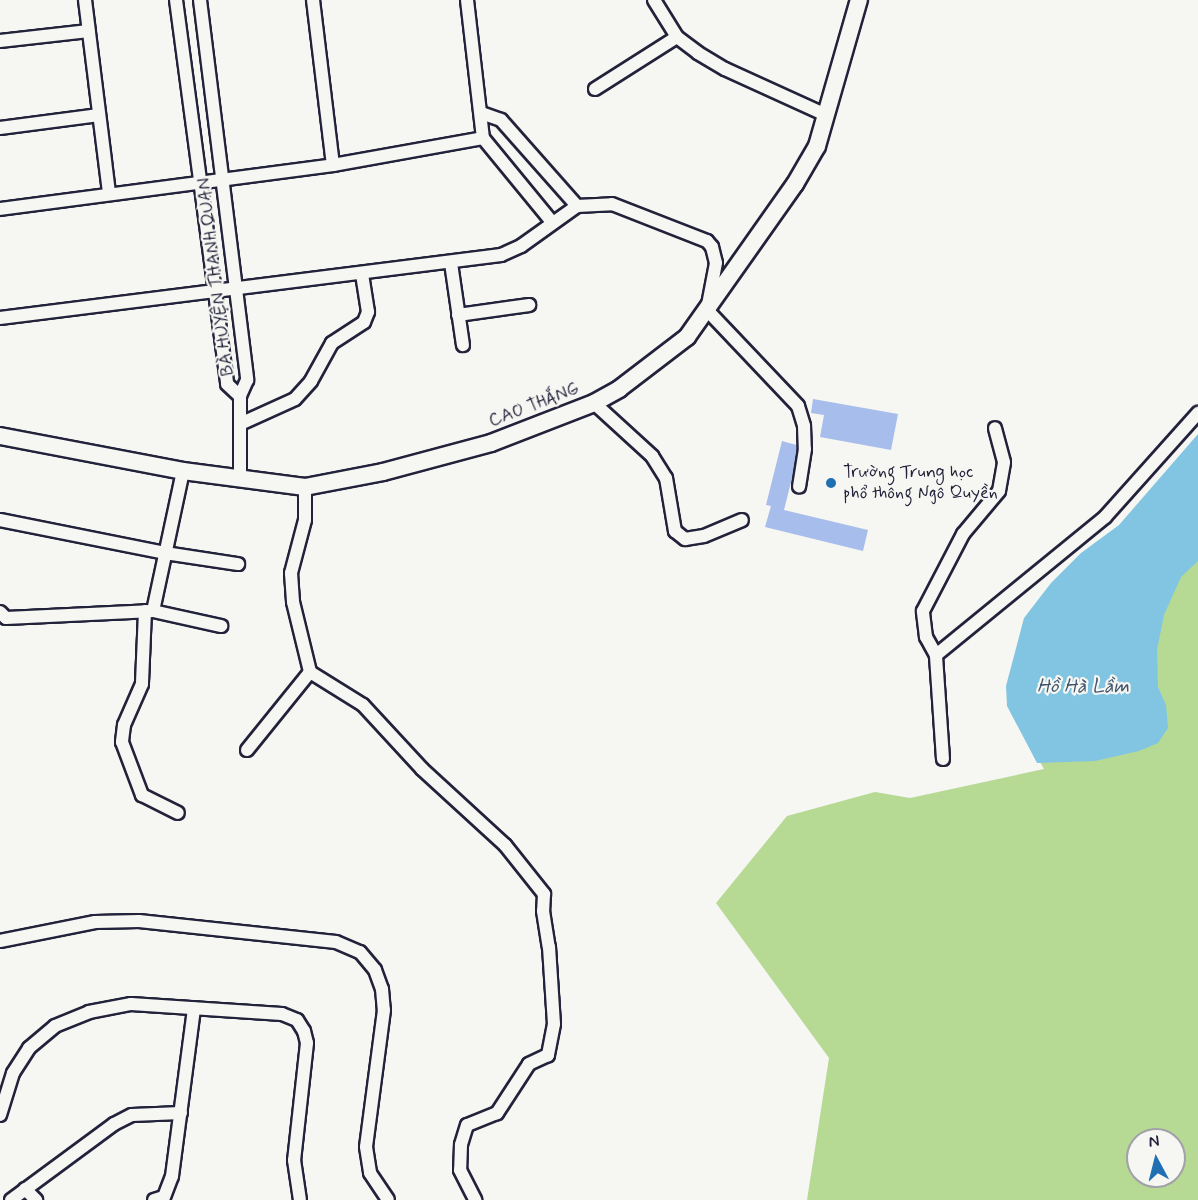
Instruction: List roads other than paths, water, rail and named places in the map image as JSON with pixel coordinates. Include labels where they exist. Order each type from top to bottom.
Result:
[{"type":"main road","name":"CAO THẮNG","points":[[0,436],[183,471],[305,487],[383,472],[491,442],[594,403],[619,389],[687,337],[795,184],[817,146],[859,0]]},
{"type":"street","points":[[85,0],[109,194]]},
{"type":"street","name":"BÀ HUYỆN THANH QUAN","points":[[176,0],[226,384],[240,396],[247,380],[200,0]]},
{"type":"street","points":[[313,0],[333,165]]},
{"type":"street","points":[[467,0],[483,138],[552,222]]},
{"type":"street","points":[[654,0],[677,37],[725,69],[826,115]]},
{"type":"street","points":[[0,41],[88,31]]},
{"type":"street","points":[[595,89],[677,37]]},
{"type":"street","points":[[481,113],[501,120],[577,206]]},
{"type":"street","points":[[0,128],[99,115]]},
{"type":"street","points":[[0,209],[333,165],[483,138]]},
{"type":"street","points":[[0,318],[451,263],[512,251],[577,206],[588,203],[612,204],[707,242],[715,254],[716,263],[707,310],[798,406],[804,426],[805,449],[799,487]]},
{"type":"street","points":[[451,263],[463,345]]},
{"type":"street","points":[[240,424],[295,399],[311,381],[332,343],[364,322],[368,312],[362,274]]},
{"type":"street","points":[[458,315],[529,305]]},
{"type":"street","points":[[240,396],[240,478]]},
{"type":"street","points":[[594,403],[652,456],[666,478],[675,531],[685,539],[704,536],[742,520]]},
{"type":"street","points":[[936,655],[1105,517],[1198,413]]},
{"type":"street","points":[[943,759],[936,655],[927,637],[923,611],[963,534],[999,491],[1004,462],[995,428]]},
{"type":"street","points":[[178,813],[142,795],[123,742],[124,725],[142,684],[149,611],[165,553],[183,471]]},
{"type":"street","points":[[305,487],[305,520],[291,573],[292,602],[310,672],[363,705],[422,769],[505,845],[544,894],[543,911],[550,955],[554,1024],[548,1055],[530,1064],[497,1113],[467,1125],[461,1145],[460,1170],[476,1200]]},
{"type":"street","points":[[0,520],[165,553],[238,564]]},
{"type":"street","points":[[0,612],[6,618],[149,611],[221,626]]},
{"type":"street","points":[[247,750],[310,672]]},
{"type":"street","points":[[0,942],[95,922],[139,921],[336,942],[360,952],[375,970],[382,989],[384,1010],[366,1147],[370,1173],[388,1200]]},
{"type":"street","points":[[0,1115],[13,1073],[29,1048],[55,1026],[89,1012],[131,1004],[282,1014],[297,1020],[304,1030],[307,1043],[294,1160],[300,1200]]},
{"type":"street","points":[[162,1199],[172,1176],[194,1008]]},
{"type":"street","points":[[11,1200],[114,1124],[132,1115],[181,1113]]},
{"type":"street","points":[[25,1190],[36,1200]]},
{"type":"water","name":"Hồ Hà Lầm","points":[[1198,434],[1198,561],[1181,577],[1164,615],[1157,650],[1158,687],[1166,705],[1168,728],[1158,743],[1139,751],[1095,761],[1037,763],[1007,706],[1006,686],[1024,618],[1051,583],[1081,553],[1119,525]]},
{"type":"place","name":"Trường Trung học phổ thông Ngô Quyền","points":[[831,483]]}]
